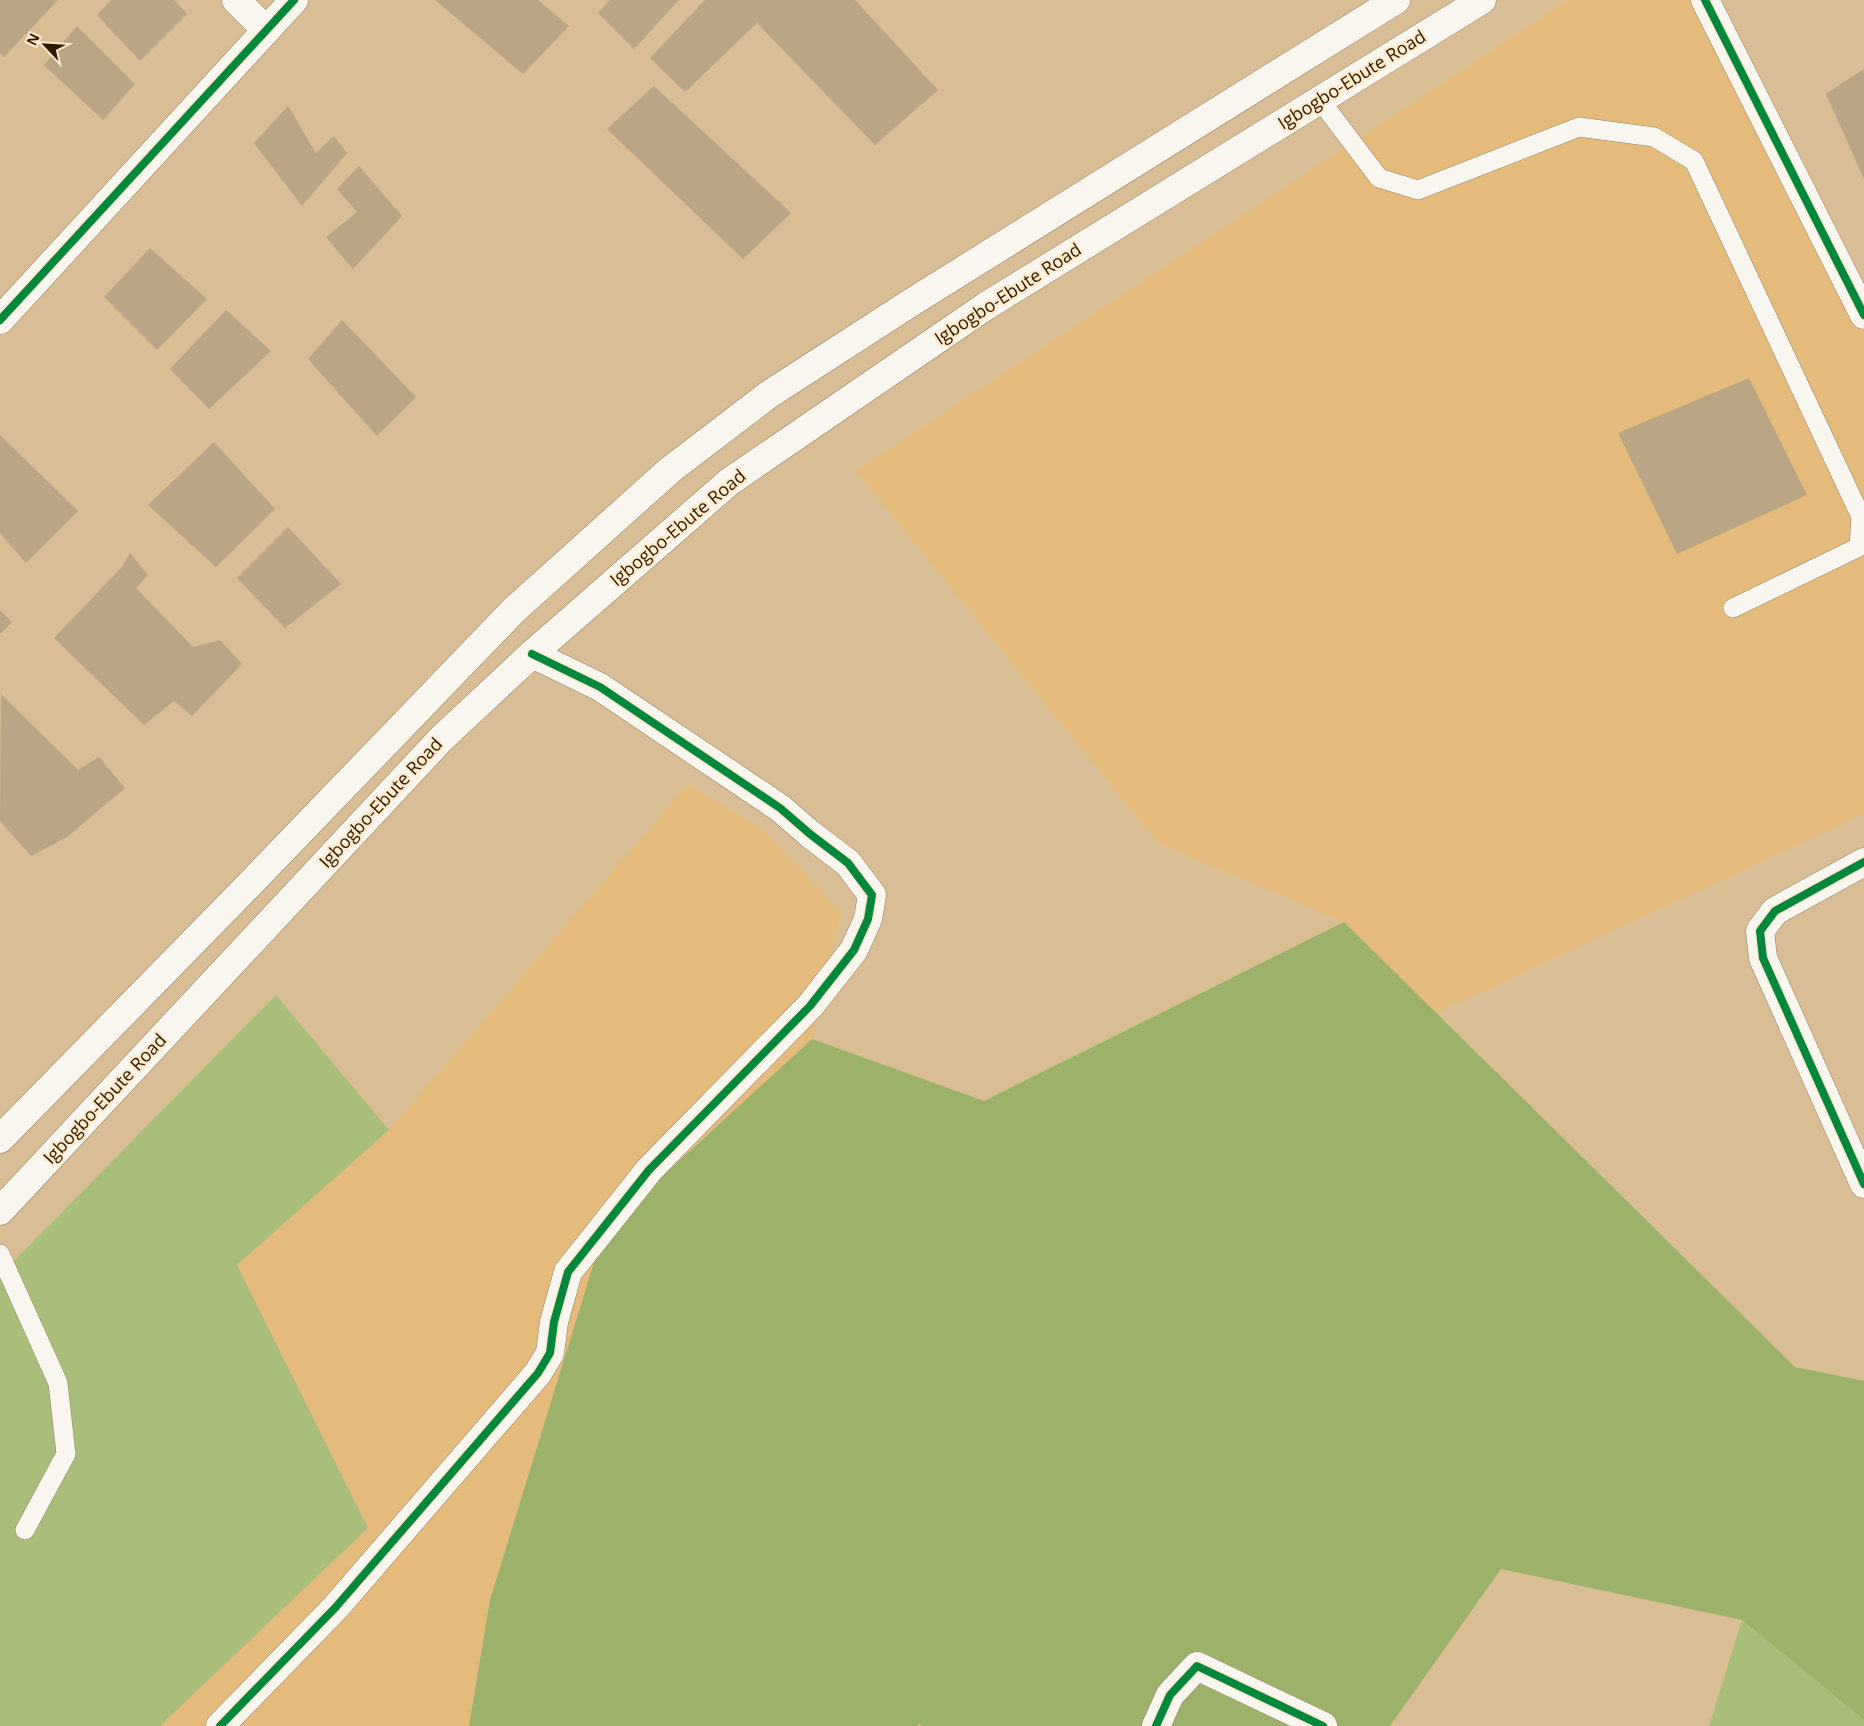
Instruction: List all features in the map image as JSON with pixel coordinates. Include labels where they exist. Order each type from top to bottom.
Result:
[{"type":"main road","points":[[236,0],[266,30]]},
{"type":"main road","points":[[0,320],[294,0]]},
{"type":"main road","name":"Igbogbo-Ebute Road","points":[[0,1139],[515,609],[670,470],[784,384],[937,286],[1396,0]]},
{"type":"main road","name":"Igbogbo-Ebute Road","points":[[0,1211],[441,739],[532,654],[729,482],[986,306],[1482,0]]},
{"type":"main road","points":[[1705,0],[1864,315]]},
{"type":"main road","points":[[220,1726],[335,1608],[532,1380],[550,1352],[554,1322],[568,1272],[648,1170],[810,1006],[854,950],[868,919],[872,895],[848,862],[810,834],[780,808],[600,687],[532,654]]},
{"type":"main road","points":[[1864,862],[1775,911],[1760,931],[1763,958],[1864,1184]]},
{"type":"main road","points":[[1156,1726],[1170,1695],[1197,1666],[1323,1726]]},
{"type":"lane","points":[[1320,100],[1379,178],[1418,190],[1579,127],[1654,137],[1694,161],[1861,517],[1859,546],[1733,608]]},
{"type":"lane","points":[[0,1254],[58,1383],[66,1454],[25,1530]]},
{"type":"shaded area","points":[[1568,0],[1695,0],[1864,322],[1864,814],[1436,1013],[1344,922],[1158,843],[856,471]]},
{"type":"shaded area","points":[[688,784],[763,830],[841,912],[812,1039],[604,1230],[490,1600],[469,1726],[160,1726],[368,1528],[237,1265],[389,1130]]},
{"type":"green space","points":[[1344,922],[1795,1367],[1864,1381],[1864,1720],[1742,1620],[1501,1569],[1390,1726],[923,1726],[919,1724],[918,1726],[469,1726],[490,1600],[604,1230],[812,1039],[984,1101]]},
{"type":"green space","points":[[276,995],[389,1130],[237,1265],[368,1528],[160,1726],[0,1726],[0,1275]]},
{"type":"green space","points":[[1742,1620],[1864,1720],[1864,1726],[1709,1726]]},
{"type":"building","points":[[0,0],[58,0],[4,57],[0,53]]},
{"type":"building","points":[[111,0],[174,0],[187,14],[140,61],[97,15]]},
{"type":"building","points":[[435,0],[538,0],[569,26],[523,74]]},
{"type":"building","points":[[610,0],[679,0],[634,49],[598,13]]},
{"type":"building","points":[[705,0],[855,0],[938,90],[875,145],[757,23],[685,92],[650,58]]},
{"type":"building","points":[[77,26],[135,84],[103,120],[44,65]]},
{"type":"building","points":[[1864,69],[1864,179],[1826,94]]},
{"type":"building","points":[[654,86],[791,213],[743,259],[607,129]]},
{"type":"building","points":[[288,106],[316,153],[334,136],[347,153],[302,206],[254,143]]},
{"type":"building","points":[[359,166],[402,216],[353,269],[326,237],[357,212],[337,189]]},
{"type":"building","points":[[150,248],[207,299],[157,350],[104,297]]},
{"type":"building","points":[[226,310],[271,351],[209,409],[170,369]]},
{"type":"building","points":[[342,320],[416,397],[377,436],[308,359]]},
{"type":"building","points":[[1749,378],[1807,495],[1677,554],[1618,433]]},
{"type":"building","points":[[0,435],[78,511],[26,563],[0,533]]},
{"type":"building","points":[[214,442],[275,509],[216,567],[148,505]]},
{"type":"building","points":[[288,527],[341,584],[285,628],[237,578]]},
{"type":"building","points":[[130,553],[148,575],[136,588],[193,647],[220,640],[242,664],[192,716],[174,701],[144,725],[54,638],[121,568]]},
{"type":"building","points":[[0,610],[12,622],[0,634]]},
{"type":"building","points":[[1,694],[78,770],[99,757],[125,788],[67,837],[31,856],[0,821]]},
{"type":"cycle path","points":[[0,320],[294,0]]},
{"type":"cycle path","points":[[1705,0],[1864,315]]},
{"type":"cycle path","points":[[220,1726],[335,1608],[538,1373],[550,1353],[554,1322],[568,1272],[649,1170],[810,1006],[854,950],[868,919],[872,895],[848,863],[780,808],[600,687],[532,654]]},
{"type":"cycle path","points":[[1864,862],[1775,911],[1760,931],[1763,958],[1864,1184]]},
{"type":"cycle path","points":[[1156,1726],[1170,1695],[1197,1666],[1323,1726]]}]
